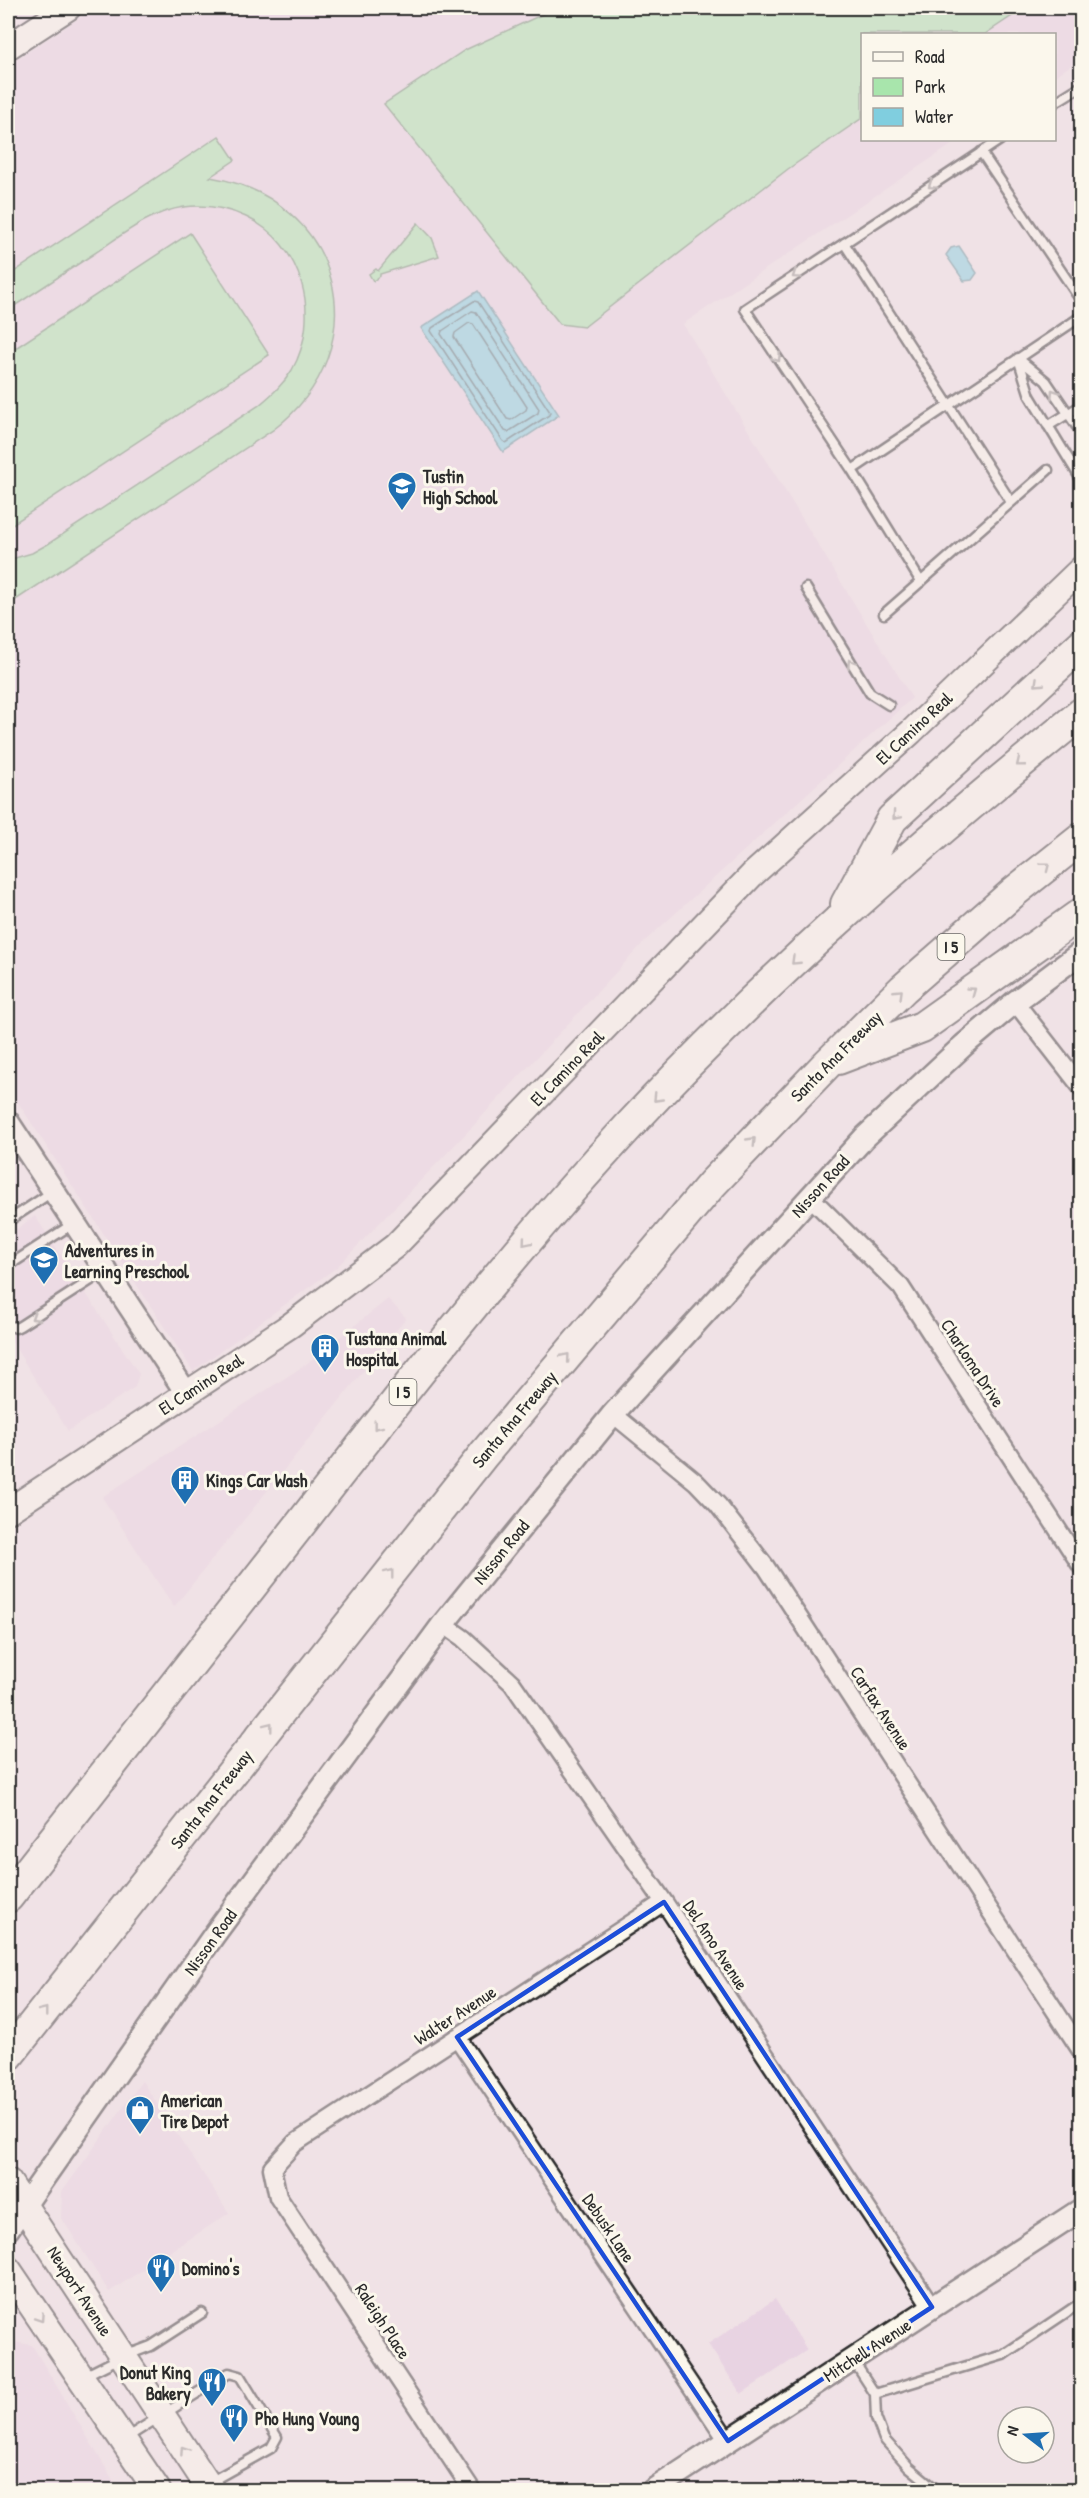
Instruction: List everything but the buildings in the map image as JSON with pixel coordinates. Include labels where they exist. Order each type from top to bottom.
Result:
[{"type":"highway","points":[[838,920],[892,819],[1082,644]]},
{"type":"highway","name":"I 5","points":[[8,1898],[453,1328],[631,1124],[726,1027],[838,920],[981,795],[1082,713]]},
{"type":"highway","name":"Santa Ana Freeway","points":[[8,2056],[484,1454],[712,1184],[827,1064],[903,989],[1014,892],[1082,838]]},
{"type":"highway","points":[[827,1064],[922,1027],[1082,913]]},
{"type":"main road","points":[[8,47],[68,8]]},
{"type":"main road","name":"El Camino Real","points":[[8,1512],[291,1325],[395,1246],[752,875],[911,732],[1082,568]]},
{"type":"main road","name":"Newport Avenue","points":[[8,2182],[161,2416],[205,2488]]},
{"type":"main road","points":[[8,2270],[157,2490]]},
{"type":"street","name":"Nisson Road","points":[[8,2229],[214,1935],[442,1624],[613,1414],[864,1138],[1015,1002],[1082,952]]},
{"type":"street","points":[[1015,1002],[1082,1088]]},
{"type":"street","points":[[8,1122],[187,1394]]},
{"type":"street","name":"Charloma Drive","points":[[810,1197],[901,1287],[1082,1567]]},
{"type":"street","name":"Carfax Avenue","points":[[613,1414],[696,1482],[718,1504],[766,1567],[1082,2052]]},
{"type":"street","name":"Del Amo Avenue","points":[[442,1624],[463,1638],[512,1683],[664,1902],[932,2307]]},
{"type":"street","name":"Walter Avenue","points":[[272,2168],[295,2143],[664,1902]]},
{"type":"street","name":"Debusk Lane","points":[[457,2037],[728,2441]]},
{"type":"street","name":"Raleigh Place","points":[[272,2168],[278,2197],[472,2490]]},
{"type":"street","name":"Mitchell Avenue","points":[[653,2490],[1082,2209]]},
{"type":"lane","points":[[1056,102],[1078,88],[1082,93]]},
{"type":"lane","points":[[921,582],[852,470],[745,309],[998,141]]},
{"type":"lane","points":[[981,152],[1082,302]]},
{"type":"lane","points":[[844,243],[1011,502]]},
{"type":"lane","points":[[852,470],[1082,316]]},
{"type":"lane","points":[[1018,358],[1046,381],[1082,434]]},
{"type":"lane","points":[[1018,358],[1030,396],[1081,479]]},
{"type":"lane","points":[[1048,426],[1082,405]]},
{"type":"lane","points":[[884,614],[1048,470]]},
{"type":"lane","points":[[806,588],[870,693],[889,705]]},
{"type":"lane","points":[[8,1221],[53,1191]]},
{"type":"lane","points":[[8,1266],[74,1223]]},
{"type":"lane","points":[[8,1325],[16,1328],[20,1326],[106,1271]]},
{"type":"lane","points":[[876,2394],[1004,2355],[1082,2302]]},
{"type":"lane","points":[[81,2378],[122,2356],[151,2346],[202,2313]]},
{"type":"lane","points":[[853,2359],[876,2394],[876,2418],[884,2439],[909,2467],[937,2490]]},
{"type":"lane","points":[[123,2440],[229,2373],[240,2376],[277,2437],[271,2448],[205,2488]]},
{"type":"highlighted area","points":[[664,1902],[932,2307],[728,2441],[457,2037]]},
{"type":"shaded area","name":"Tustin High School","points":[[95,8],[1069,8],[1081,26],[1081,63],[1079,60],[1056,75],[1056,33],[861,33],[861,141],[958,141],[683,324],[912,698],[645,941],[475,1124],[337,1267],[193,1371],[8,1087],[8,65]]},
{"type":"shaded area","name":"Adventures in Learning Preschool","points":[[35,1216],[139,1374],[135,1387],[68,1431],[8,1336],[8,1235]]},
{"type":"shaded area","points":[[388,1299],[406,1318],[174,1607],[102,1497],[305,1365]]},
{"type":"shaded area","name":"American Tire Depot","points":[[142,2081],[229,2213],[109,2292],[61,2217],[62,2192]]},
{"type":"shaded area","points":[[775,2299],[807,2350],[741,2394],[708,2344]]},
{"type":"shaded area","points":[[8,2341],[32,2345],[119,2490],[8,2490]]},
{"type":"green space","points":[[556,8],[1016,8],[1015,14],[986,33],[861,33],[861,119],[788,169],[584,327],[560,324],[384,104],[465,50]]},
{"type":"green space","points":[[219,136],[235,160],[210,177],[255,191],[291,214],[317,245],[332,281],[335,320],[327,359],[306,396],[273,430],[8,605],[8,560],[32,553],[48,544],[258,406],[281,385],[292,370],[301,349],[306,305],[302,283],[294,263],[281,244],[266,229],[246,217],[224,209],[208,206],[184,207],[147,219],[8,310],[8,276]]},
{"type":"green space","points":[[418,223],[432,238],[439,256],[380,274],[373,281],[369,274],[376,269],[378,271]]},
{"type":"green space","points":[[190,233],[269,355],[8,527],[8,353]]},
{"type":"water","points":[[959,246],[977,273],[972,280],[964,281],[946,255],[951,248]]},
{"type":"water","points":[[478,291],[559,415],[503,452],[421,328]]},
{"type":"place","name":"Tustin High School","points":[[402,512]]},
{"type":"place","name":"Adventures in Learning Preschool","points":[[44,1286]]},
{"type":"place","name":"Tustana Animal Hospital","points":[[325,1374]]},
{"type":"place","name":"Kings Car Wash","points":[[185,1506]]},
{"type":"place","name":"American Tire Depot","points":[[140,2136]]},
{"type":"place","name":"Domino's","points":[[161,2294]]},
{"type":"place","name":"Donut King Bakery","points":[[212,2408]]},
{"type":"place","name":"Pho Hung Voung","points":[[234,2444]]}]
